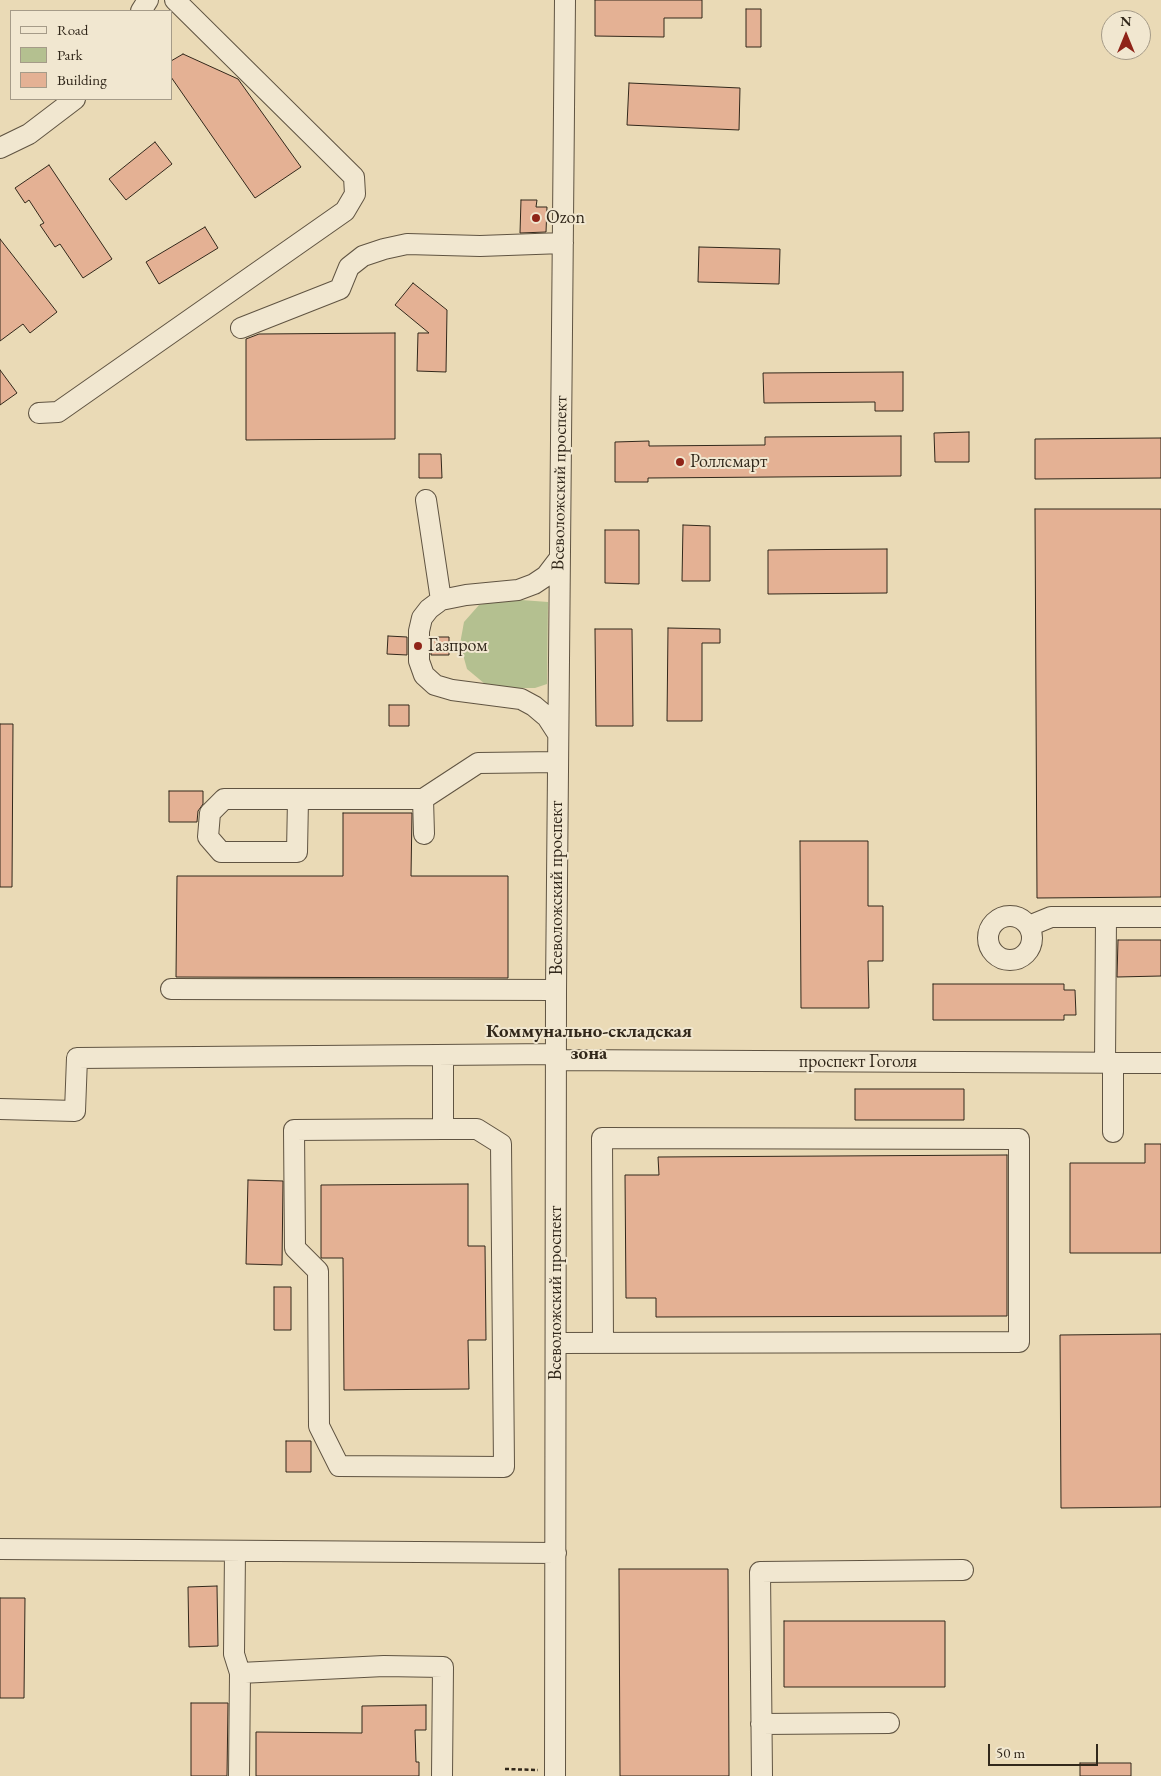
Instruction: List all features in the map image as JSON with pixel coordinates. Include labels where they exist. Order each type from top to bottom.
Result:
[{"type":"street","points":[[39,413],[58,412],[345,211],[355,194],[354,177],[175,0]]},
{"type":"street","name":"Всеволожский проспект","points":[[548,1773],[556,1553],[556,990],[565,0]]},
{"type":"street","points":[[0,148],[29,134],[74,100]]},
{"type":"street","points":[[241,328],[340,288],[349,267],[364,256],[384,249],[407,244],[480,246],[563,243]]},
{"type":"street","points":[[426,500],[441,600]]},
{"type":"street","points":[[558,734],[547,717],[521,699],[452,690],[435,684],[424,675],[419,661],[419,631],[422,618],[428,609],[441,600],[466,595],[518,590],[534,584],[546,576],[559,559]]},
{"type":"street","points":[[298,798],[297,852],[221,852],[208,838],[210,813],[224,799],[298,798],[423,798],[478,763],[558,762]]},
{"type":"street","points":[[423,798],[424,834]]},
{"type":"street","points":[[1029,926],[1051,917],[1161,917]]},
{"type":"street","points":[[1106,917],[1109,1063],[1113,1132]]},
{"type":"street","points":[[171,989],[556,990]]},
{"type":"street","points":[[443,1056],[443,1129]]},
{"type":"street","name":"проспект Гоголя","points":[[0,1109],[75,1111],[76,1058],[443,1056],[1161,1063]]},
{"type":"street","points":[[443,1129],[476,1129],[501,1144],[504,1467],[339,1466],[319,1426],[318,1271],[295,1248],[294,1130],[443,1129]]},
{"type":"street","points":[[556,1343],[603,1343],[1020,1342],[1020,1139],[602,1138],[603,1343]]},
{"type":"street","points":[[0,1549],[556,1553]]},
{"type":"street","points":[[235,1551],[234,1654],[240,1673],[239,1776]]},
{"type":"street","points":[[762,1776],[760,1572],[963,1570]]},
{"type":"street","points":[[240,1673],[384,1666],[444,1667],[442,1776]]},
{"type":"street","points":[[761,1724],[889,1723]]},
{"type":"path","points":[[505,1769],[548,1773]]},
{"type":"green space","points":[[508,599],[548,602],[547,684],[535,688],[496,688],[485,684],[467,669],[460,644],[464,622],[479,605]]},
{"type":"building","points":[[595,0],[702,0],[702,18],[664,18],[664,37],[595,36]]},
{"type":"building","points":[[746,9],[761,9],[761,47],[746,47]]},
{"type":"building","points":[[183,54],[238,79],[301,167],[255,198],[172,78],[172,60]]},
{"type":"building","points":[[629,83],[740,88],[739,130],[627,125]]},
{"type":"building","points":[[155,142],[172,164],[126,200],[109,179]]},
{"type":"building","points":[[49,165],[112,259],[83,278],[60,244],[55,247],[40,225],[44,223],[29,200],[25,203],[15,188]]},
{"type":"building","points":[[521,200],[537,200],[536,207],[547,207],[546,232],[520,233]]},
{"type":"building","points":[[205,227],[218,248],[159,284],[146,262]]},
{"type":"building","points":[[0,239],[57,312],[30,333],[23,324],[0,341]]},
{"type":"building","points":[[699,247],[780,249],[779,284],[698,282]]},
{"type":"building","points":[[413,283],[447,310],[446,372],[417,371],[418,333],[429,333],[395,305]]},
{"type":"building","points":[[395,333],[395,439],[246,440],[246,339],[259,334]]},
{"type":"building","points":[[0,370],[17,393],[0,405]]},
{"type":"building","points":[[903,372],[903,411],[875,411],[875,402],[764,403],[763,373]]},
{"type":"building","points":[[969,432],[969,462],[935,462],[934,433]]},
{"type":"building","points":[[901,436],[901,476],[648,478],[648,482],[615,482],[615,442],[649,441],[649,446],[765,445],[765,437]]},
{"type":"building","points":[[1161,438],[1161,478],[1035,479],[1035,439]]},
{"type":"building","points":[[419,454],[441,454],[442,478],[419,478]]},
{"type":"building","points":[[1035,509],[1161,509],[1161,897],[1037,898]]},
{"type":"building","points":[[683,525],[710,526],[710,581],[682,581]]},
{"type":"building","points":[[605,530],[639,530],[639,584],[605,583]]},
{"type":"building","points":[[887,549],[887,593],[768,594],[768,550]]},
{"type":"building","points":[[668,628],[720,629],[720,643],[702,643],[702,721],[667,721]]},
{"type":"building","points":[[595,629],[632,629],[633,726],[596,726]]},
{"type":"building","points":[[388,636],[407,637],[407,655],[387,654]]},
{"type":"building","points":[[431,637],[449,637],[449,655],[431,655]]},
{"type":"building","points":[[389,705],[409,705],[409,726],[389,726]]},
{"type":"building","points":[[0,724],[13,724],[12,887],[0,887]]},
{"type":"building","points":[[169,791],[203,791],[203,804],[198,811],[197,822],[169,822]]},
{"type":"building","points":[[343,813],[412,813],[411,876],[508,876],[508,978],[176,977],[177,876],[343,876]]},
{"type":"building","points":[[800,841],[868,841],[868,906],[883,906],[883,961],[868,961],[869,1008],[801,1008]]},
{"type":"building","points":[[1118,940],[1161,940],[1161,976],[1117,977]]},
{"type":"building","points":[[933,984],[1064,984],[1064,990],[1075,990],[1076,1015],[1064,1015],[1064,1020],[933,1020]]},
{"type":"building","points":[[855,1089],[964,1089],[964,1120],[855,1120]]},
{"type":"building","points":[[1145,1144],[1161,1144],[1161,1253],[1070,1253],[1070,1163],[1145,1163]]},
{"type":"building","points":[[1007,1155],[1007,1316],[656,1317],[656,1298],[626,1298],[625,1175],[659,1175],[658,1157]]},
{"type":"building","points":[[248,1180],[283,1181],[282,1265],[246,1264]]},
{"type":"building","points":[[468,1184],[468,1246],[485,1246],[486,1340],[468,1340],[469,1389],[344,1390],[343,1258],[321,1258],[321,1185]]},
{"type":"building","points":[[274,1287],[291,1287],[291,1330],[274,1330]]},
{"type":"building","points":[[1161,1334],[1161,1507],[1061,1508],[1060,1335]]},
{"type":"building","points":[[286,1441],[311,1441],[311,1472],[286,1472]]},
{"type":"building","points":[[619,1569],[728,1569],[729,1776],[620,1776]]},
{"type":"building","points":[[217,1586],[218,1646],[189,1647],[188,1587]]},
{"type":"building","points":[[0,1598],[25,1598],[24,1698],[0,1698]]},
{"type":"building","points":[[784,1621],[945,1621],[945,1687],[784,1687]]},
{"type":"building","points":[[191,1703],[228,1703],[227,1776],[191,1776]]},
{"type":"building","points":[[426,1705],[426,1730],[415,1730],[416,1762],[419,1762],[419,1776],[256,1776],[256,1732],[362,1733],[362,1706]]},
{"type":"building","points":[[1080,1763],[1131,1763],[1131,1776],[1080,1776]]},
{"type":"place","name":"Ozon","points":[[536,218]]},
{"type":"place","name":"Роллсмарт","points":[[680,462]]},
{"type":"place","name":"Газпром","points":[[418,646]]},
{"type":"district","name":"Коммунально-складская зона","points":[[589,1043]]}]
